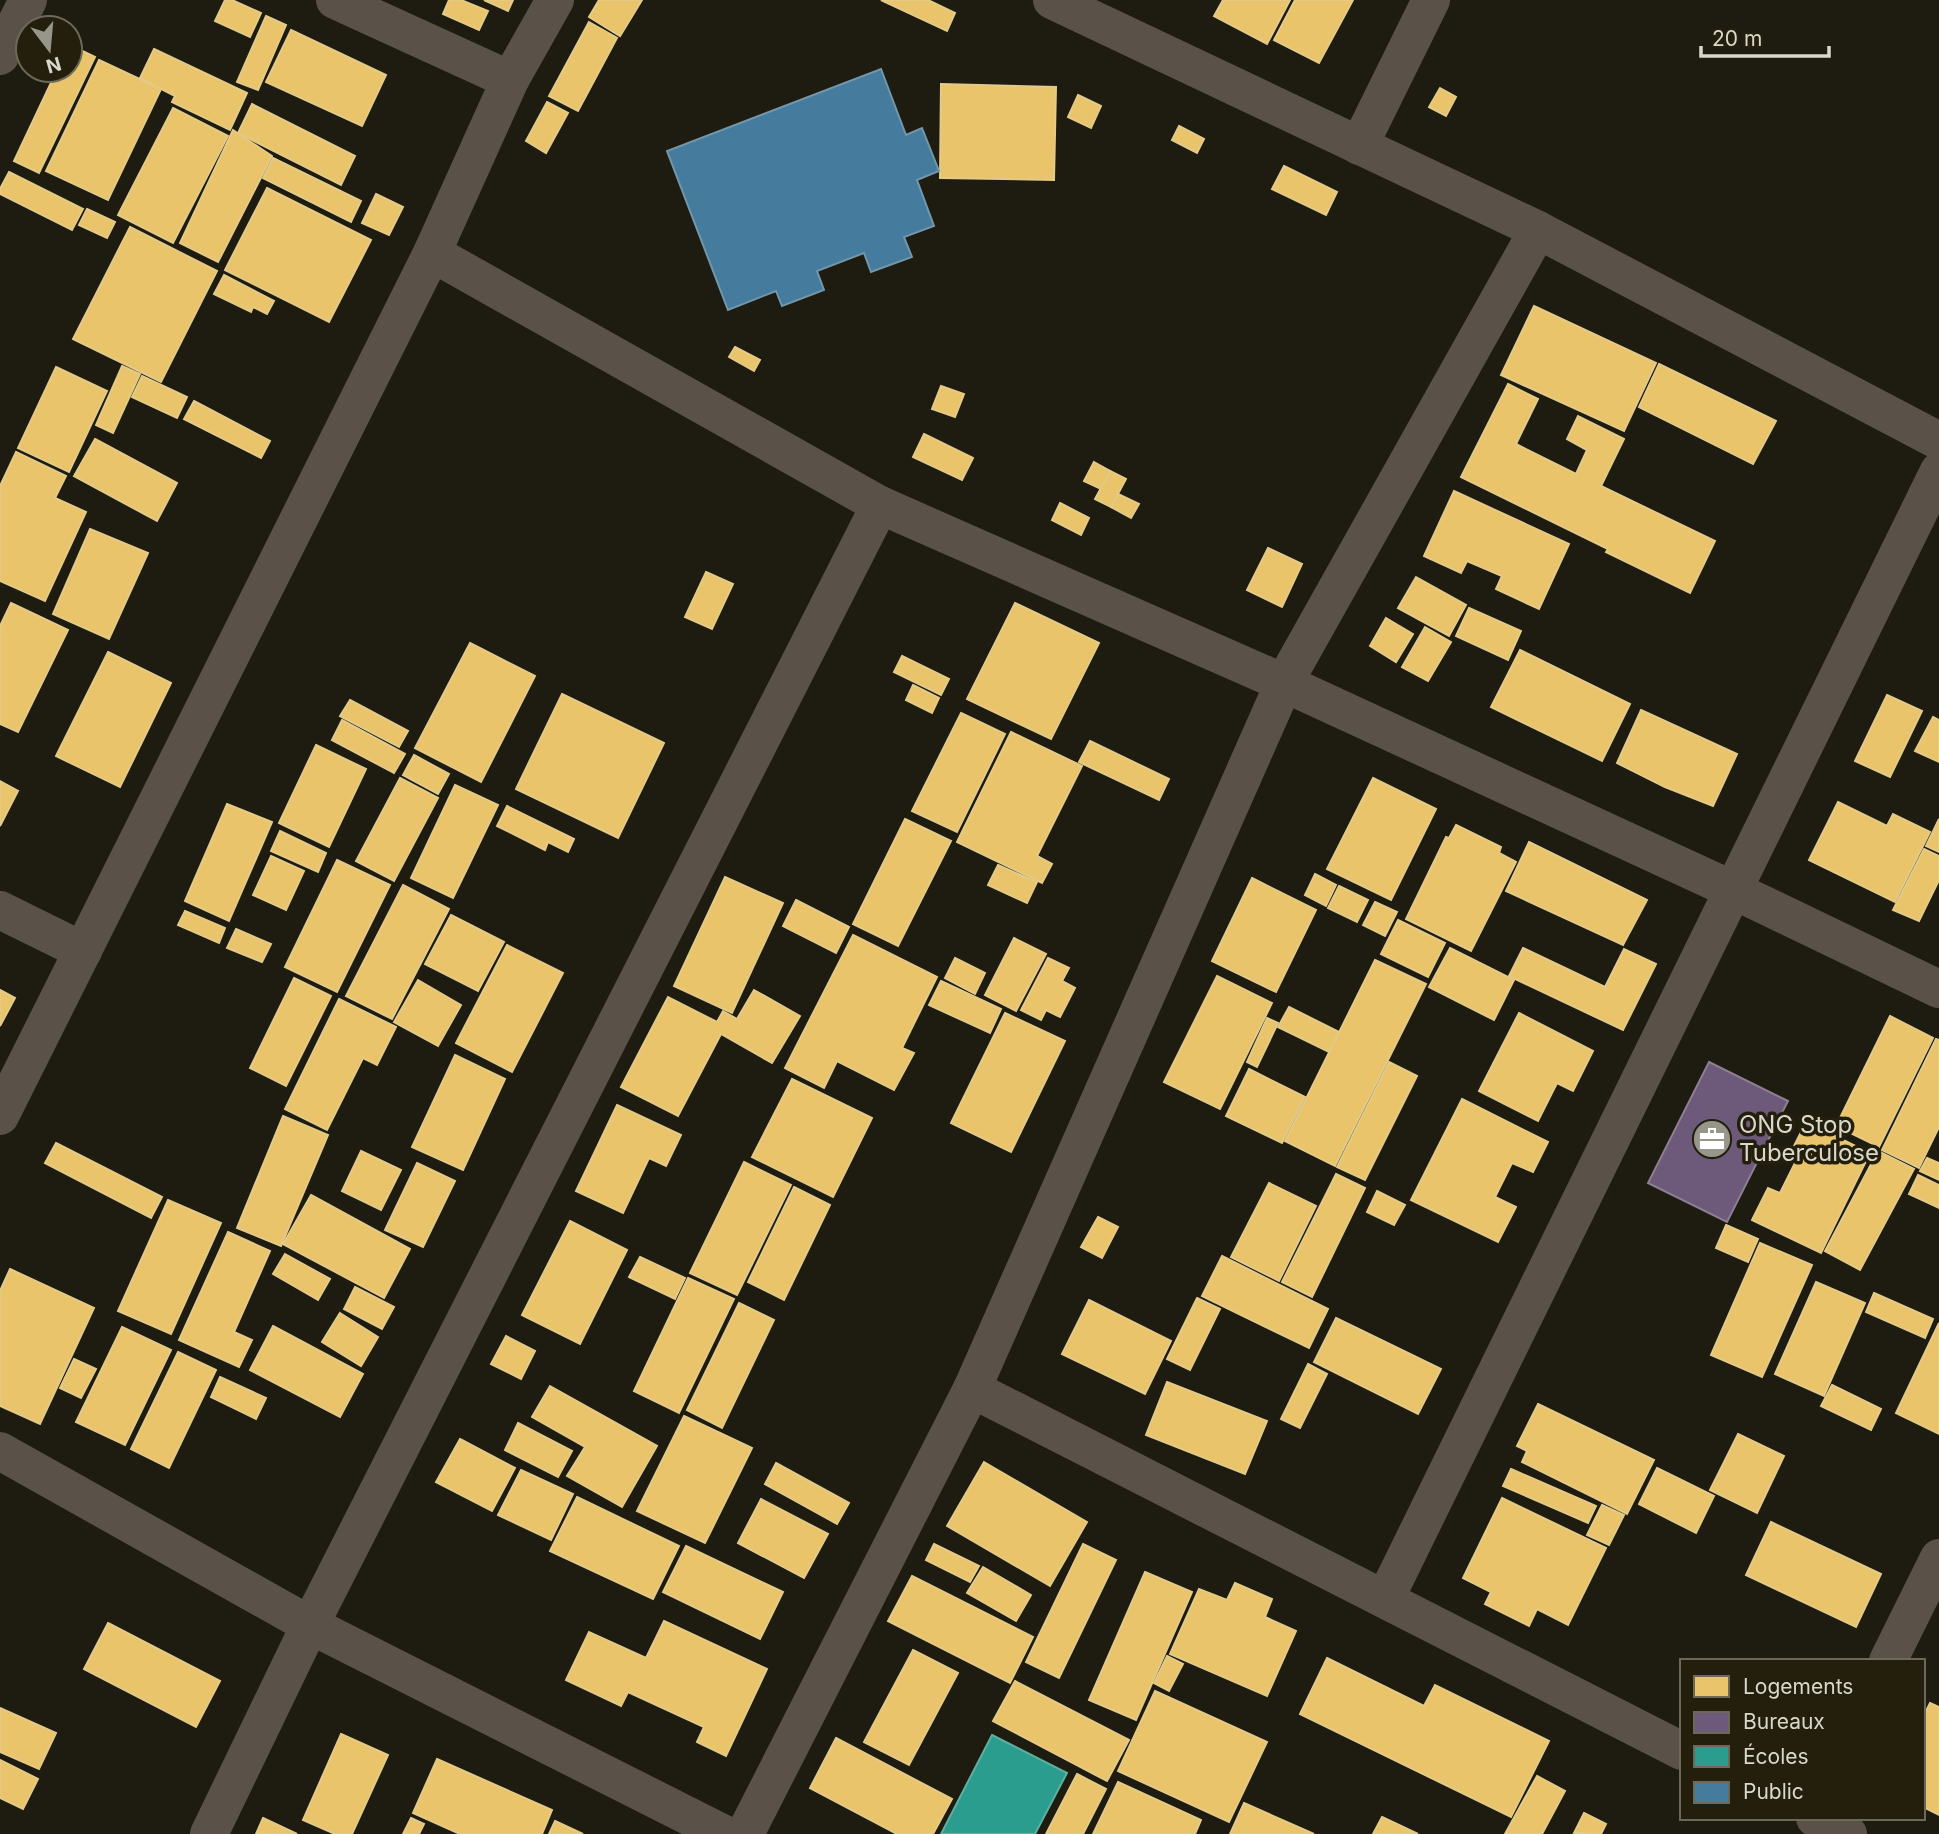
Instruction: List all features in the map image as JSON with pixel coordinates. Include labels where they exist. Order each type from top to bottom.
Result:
[{"type":"street","points":[[0,56],[28,0]]},
{"type":"street","points":[[335,0],[510,79]]},
{"type":"street","points":[[0,1116],[432,253],[510,79],[555,0]]},
{"type":"street","points":[[1052,0],[1538,230],[1939,442]]},
{"type":"street","points":[[1359,146],[1431,0]]},
{"type":"street","points":[[746,1834],[972,1389],[1283,683],[1538,230]]},
{"type":"street","points":[[432,253],[880,505],[1283,683],[1733,890],[1939,989]]},
{"type":"street","points":[[1385,1599],[1939,471]]},
{"type":"street","points":[[209,1834],[310,1625],[880,505]]},
{"type":"street","points":[[0,910],[83,951]]},
{"type":"street","points":[[972,1389],[1680,1750]]},
{"type":"street","points":[[0,1451],[310,1625],[724,1834]]},
{"type":"street","points":[[1889,1659],[1939,1558]]},
{"type":"street","points":[[1819,1820],[1848,1834]]},
{"type":"building: Logements","points":[[225,0],[232,0],[261,13],[250,37],[215,21]]},
{"type":"building: Logements","points":[[449,0],[461,0],[488,11],[479,30],[443,14]]},
{"type":"building: Logements","points":[[484,0],[513,0],[508,11]]},
{"type":"building: Logements","points":[[599,0],[642,0],[620,36],[589,17]]},
{"type":"building: Logements","points":[[881,0],[928,0],[955,13],[947,31]]},
{"type":"building: Logements","points":[[1223,0],[1290,0],[1267,44],[1214,16]]},
{"type":"building: Logements","points":[[1295,0],[1353,0],[1319,63],[1274,40]]},
{"type":"building: Logements","points":[[266,16],[286,25],[258,90],[237,82]]},
{"type":"building: Logements","points":[[589,22],[617,38],[578,111],[549,96]]},
{"type":"building: Logements","points":[[291,30],[386,75],[362,126],[266,82]]},
{"type":"building: Logements","points":[[154,49],[247,93],[230,130],[172,102],[175,96],[140,78]]},
{"type":"building: Logements","points":[[84,52],[95,57],[84,80]]},
{"type":"building: Logements","points":[[99,60],[161,89],[108,200],[46,171]]},
{"type":"building: Logements","points":[[50,84],[82,84],[39,173],[14,161]]},
{"type":"building: Logements","points":[[941,84],[1056,87],[1054,180],[940,178]]},
{"type":"building: Logements","points":[[1440,88],[1456,97],[1446,116],[1429,107]]},
{"type":"building: Logements","points":[[1078,95],[1101,106],[1091,128],[1068,117]]},
{"type":"building: Logements","points":[[547,102],[568,113],[546,153],[526,141]]},
{"type":"building: Logements","points":[[252,104],[355,156],[341,185],[238,133]]},
{"type":"building: Logements","points":[[173,108],[228,136],[173,243],[118,215]]},
{"type":"building: Logements","points":[[1179,126],[1204,139],[1197,153],[1172,140]]},
{"type":"building: Logements","points":[[233,130],[272,156],[218,262],[180,243]]},
{"type":"building: Logements","points":[[273,158],[361,201],[351,222],[263,178]]},
{"type":"building: Logements","points":[[1284,166],[1337,192],[1326,215],[1272,189]]},
{"type":"building: Logements","points":[[9,172],[83,209],[72,230],[0,194]]},
{"type":"building: Logements","points":[[267,188],[371,240],[329,322],[225,270]]},
{"type":"building: Logements","points":[[376,194],[403,207],[389,235],[362,223]]},
{"type":"building: Logements","points":[[87,209],[115,222],[107,238],[79,225]]},
{"type":"building: Logements","points":[[130,227],[217,271],[161,382],[73,339]]},
{"type":"building: Logements","points":[[224,275],[274,301],[267,314],[253,307],[251,312],[214,294]]},
{"type":"building: Logements","points":[[1534,306],[1656,363],[1624,431],[1501,375]]},
{"type":"building: Logements","points":[[735,347],[760,360],[754,371],[729,357]]},
{"type":"building: Logements","points":[[1659,364],[1776,421],[1753,464],[1639,407]]},
{"type":"building: Logements","points":[[122,366],[140,374],[113,433],[96,425]]},
{"type":"building: Logements","points":[[56,367],[107,391],[69,472],[18,448]]},
{"type":"building: Logements","points":[[142,376],[187,397],[177,418],[132,397]]},
{"type":"building: Logements","points":[[1508,384],[1538,399],[1516,444],[1576,474],[1587,450],[1567,439],[1578,416],[1624,439],[1601,486],[1715,541],[1690,593],[1606,552],[1608,549],[1461,477]]},
{"type":"building: Logements","points":[[941,386],[964,394],[955,417],[932,409]]},
{"type":"building: Logements","points":[[194,401],[270,441],[261,458],[184,419]]},
{"type":"building: Logements","points":[[924,434],[973,458],[962,480],[913,457]]},
{"type":"building: Logements","points":[[95,439],[177,483],[157,521],[74,476]]},
{"type":"building: Logements","points":[[16,452],[66,476],[55,498],[86,512],[45,601],[0,581],[0,486]]},
{"type":"building: Logements","points":[[1094,462],[1110,471],[1101,489],[1084,481]]},
{"type":"building: Logements","points":[[1110,471],[1126,479],[1111,507],[1095,499]]},
{"type":"building: Logements","points":[[1454,491],[1569,544],[1539,609],[1496,589],[1502,576],[1467,561],[1461,573],[1424,556]]},
{"type":"building: Logements","points":[[1118,494],[1139,504],[1131,518],[1111,507]]},
{"type":"building: Logements","points":[[1060,503],[1089,518],[1081,535],[1052,520]]},
{"type":"building: Logements","points":[[90,529],[148,553],[109,639],[53,614]]},
{"type":"building: Logements","points":[[1268,548],[1302,564],[1282,607],[1247,590]]},
{"type":"building: Logements","points":[[706,572],[733,584],[712,629],[685,617]]},
{"type":"building: Logements","points":[[1416,577],[1466,605],[1449,636],[1398,608]]},
{"type":"building: Logements","points":[[11,603],[68,630],[18,732],[0,724],[0,626]]},
{"type":"building: Logements","points":[[1015,603],[1099,643],[1051,739],[967,699]]},
{"type":"building: Logements","points":[[1469,608],[1521,631],[1508,660],[1456,636]]},
{"type":"building: Logements","points":[[1386,618],[1413,634],[1396,662],[1370,646]]},
{"type":"building: Logements","points":[[1425,627],[1451,642],[1428,681],[1402,667]]},
{"type":"building: Logements","points":[[470,643],[535,676],[481,782],[415,748]]},
{"type":"building: Logements","points":[[1520,650],[1630,704],[1602,761],[1491,707]]},
{"type":"building: Logements","points":[[108,652],[171,683],[120,787],[56,756]]},
{"type":"building: Logements","points":[[902,656],[949,679],[941,695],[894,672]]},
{"type":"building: Logements","points":[[913,685],[939,698],[932,713],[906,700]]},
{"type":"building: Logements","points":[[562,694],[664,743],[618,838],[516,789]]},
{"type":"building: Logements","points":[[1887,695],[1922,711],[1890,777],[1855,761]]},
{"type":"building: Logements","points":[[350,700],[408,731],[399,747],[340,716]]},
{"type":"building: Logements","points":[[1641,710],[1737,754],[1713,806],[1665,787],[1617,763]]},
{"type":"building: Logements","points":[[961,713],[1005,734],[957,832],[912,811]]},
{"type":"building: Logements","points":[[1933,717],[1939,720],[1939,762],[1915,751]]},
{"type":"building: Logements","points":[[342,720],[405,754],[394,773],[332,740]]},
{"type":"building: Logements","points":[[1011,732],[1082,766],[1037,856],[1052,864],[1042,883],[957,842]]},
{"type":"building: Logements","points":[[1090,741],[1169,779],[1159,800],[1079,762]]},
{"type":"building: Logements","points":[[316,745],[366,769],[329,847],[279,823]]},
{"type":"building: Logements","points":[[414,755],[449,774],[438,794],[403,775]]},
{"type":"building: Logements","points":[[400,778],[438,798],[394,881],[356,861]]},
{"type":"building: Logements","points":[[1373,778],[1436,809],[1391,900],[1327,869]]},
{"type":"building: Logements","points":[[0,781],[18,791],[0,826]]},
{"type":"building: Logements","points":[[455,785],[498,805],[453,898],[411,878]]},
{"type":"building: Logements","points":[[1838,802],[1887,826],[1893,814],[1930,832],[1895,902],[1809,860]]},
{"type":"building: Logements","points":[[227,804],[272,822],[229,921],[185,901]]},
{"type":"building: Logements","points":[[507,806],[574,839],[568,852],[548,842],[545,850],[497,826]]},
{"type":"building: Logements","points":[[905,819],[951,841],[898,946],[853,924]]},
{"type":"building: Logements","points":[[1939,819],[1939,852],[1926,846]]},
{"type":"building: Logements","points":[[1456,825],[1501,847],[1499,853],[1516,862],[1471,951],[1406,919],[1446,837],[1449,838]]},
{"type":"building: Logements","points":[[280,831],[326,853],[318,872],[271,851]]},
{"type":"building: Logements","points":[[1529,842],[1647,900],[1623,945],[1506,891]]},
{"type":"building: Logements","points":[[1924,849],[1939,856],[1939,880],[1919,921],[1893,910]]},
{"type":"building: Logements","points":[[271,856],[304,871],[286,910],[253,895]]},
{"type":"building: Logements","points":[[337,860],[390,885],[337,992],[285,967]]},
{"type":"building: Logements","points":[[998,865],[1037,882],[1027,903],[988,885]]},
{"type":"building: Logements","points":[[1315,874],[1336,885],[1326,906],[1305,895]]},
{"type":"building: Logements","points":[[725,877],[783,903],[732,1013],[674,986]]},
{"type":"building: Logements","points":[[1252,878],[1316,910],[1276,992],[1212,961]]},
{"type":"building: Logements","points":[[403,885],[449,909],[392,1019],[346,996]]},
{"type":"building: Logements","points":[[1339,886],[1368,900],[1357,922],[1328,908]]},
{"type":"building: Logements","points":[[796,900],[849,927],[836,953],[783,926]]},
{"type":"building: Logements","points":[[1375,902],[1397,912],[1385,936],[1363,925]]},
{"type":"building: Logements","points":[[185,911],[225,928],[219,943],[178,925]]},
{"type":"building: Logements","points":[[451,915],[504,942],[478,991],[425,964]]},
{"type":"building: Logements","points":[[1398,920],[1445,943],[1428,977],[1381,954]]},
{"type":"building: Logements","points":[[236,929],[271,944],[262,962],[227,948]]},
{"type":"building: Logements","points":[[853,935],[937,977],[902,1048],[914,1053],[894,1090],[837,1061],[824,1088],[785,1068]]},
{"type":"building: Logements","points":[[1014,938],[1046,954],[1016,1011],[985,995]]},
{"type":"building: Logements","points":[[507,945],[563,973],[512,1072],[456,1043]]},
{"type":"building: Logements","points":[[1450,948],[1514,980],[1494,1020],[1429,987]]},
{"type":"building: Logements","points":[[1523,948],[1605,987],[1624,949],[1656,964],[1623,1030],[1509,976]]},
{"type":"building: Logements","points":[[955,958],[985,973],[975,994],[945,978]]},
{"type":"building: Logements","points":[[1048,958],[1069,968],[1062,981],[1075,988],[1060,1017],[1046,1010],[1041,1020],[1021,1010]]},
{"type":"building: Logements","points":[[1375,960],[1426,984],[1335,1166],[1285,1141]]},
{"type":"building: Logements","points":[[1217,976],[1272,1003],[1220,1109],[1164,1082]]},
{"type":"building: Logements","points":[[294,978],[331,996],[286,1086],[250,1068]]},
{"type":"building: Logements","points":[[418,980],[461,1005],[438,1046],[394,1022]]},
{"type":"building: Logements","points":[[941,981],[1001,1009],[990,1033],[929,1005]]},
{"type":"building: Logements","points":[[0,990],[15,998],[0,1026]]},
{"type":"building: Logements","points":[[754,990],[800,1016],[772,1063],[721,1034],[678,1116],[621,1087],[668,997],[717,1022],[723,1011],[737,1019]]},
{"type":"building: Logements","points":[[339,999],[396,1027],[377,1065],[363,1058],[327,1130],[285,1109]]},
{"type":"building: Logements","points":[[1289,1007],[1339,1032],[1329,1052],[1278,1027]]},
{"type":"building: Logements","points":[[1005,1013],[1065,1041],[1011,1152],[951,1123]]},
{"type":"building: Logements","points":[[1519,1013],[1593,1051],[1573,1091],[1557,1083],[1538,1121],[1479,1091]]},
{"type":"building: Logements","points":[[1890,1016],[1933,1038],[1879,1147],[1836,1126]]},
{"type":"building: Logements","points":[[1267,1018],[1278,1023],[1257,1067],[1247,1062]]},
{"type":"building: Logements","points":[[1936,1039],[1939,1040],[1939,1127],[1919,1168],[1882,1150]]},
{"type":"building: Logements","points":[[455,1055],[505,1079],[463,1170],[412,1147]]},
{"type":"building: Logements","points":[[1389,1062],[1417,1076],[1365,1180],[1337,1167]]},
{"type":"building: Logements","points":[[1249,1069],[1305,1097],[1282,1143],[1226,1116]]},
{"type":"building: Logements","points":[[792,1079],[872,1118],[833,1197],[752,1157]]},
{"type":"building: Logements","points":[[1462,1099],[1548,1142],[1533,1172],[1512,1163],[1495,1197],[1516,1207],[1498,1242],[1411,1200]]},
{"type":"building: Logements","points":[[617,1105],[681,1135],[666,1166],[649,1158],[623,1213],[576,1191]]},
{"type":"building: Logements","points":[[283,1116],[328,1135],[281,1246],[237,1228]]},
{"type":"building: Logements","points":[[1806,1122],[1870,1153],[1821,1253],[1752,1220],[1768,1188],[1780,1193],[1795,1163],[1787,1160]]},
{"type":"building: Logements","points":[[56,1143],[162,1197],[151,1218],[45,1163]]},
{"type":"building: Logements","points":[[361,1151],[401,1170],[381,1210],[342,1191]]},
{"type":"building: Logements","points":[[1878,1151],[1914,1169],[1860,1270],[1825,1251]]},
{"type":"building: Logements","points":[[1927,1158],[1939,1163],[1939,1180],[1920,1171]]},
{"type":"building: Logements","points":[[744,1162],[791,1185],[737,1295],[690,1273]]},
{"type":"building: Logements","points":[[417,1163],[455,1181],[423,1247],[385,1230]]},
{"type":"building: Logements","points":[[1336,1174],[1365,1188],[1312,1297],[1282,1282]]},
{"type":"building: Logements","points":[[1918,1175],[1939,1185],[1939,1208],[1909,1194]]},
{"type":"building: Logements","points":[[1269,1183],[1316,1206],[1279,1281],[1231,1257]]},
{"type":"building: Logements","points":[[794,1187],[830,1205],[784,1300],[748,1282]]},
{"type":"building: Logements","points":[[1377,1191],[1405,1205],[1394,1225],[1367,1212]]},
{"type":"building: Logements","points":[[311,1195],[410,1249],[384,1298],[283,1244]]},
{"type":"building: Logements","points":[[168,1200],[221,1223],[171,1334],[118,1311]]},
{"type":"building: Logements","points":[[1098,1217],[1118,1227],[1102,1258],[1081,1247]]},
{"type":"building: Logements","points":[[570,1221],[627,1250],[580,1344],[522,1315]]},
{"type":"building: Logements","points":[[1726,1225],[1758,1239],[1748,1262],[1716,1248]]},
{"type":"building: Logements","points":[[228,1232],[270,1251],[234,1332],[252,1340],[239,1367],[179,1340]]},
{"type":"building: Logements","points":[[1760,1243],[1812,1265],[1762,1377],[1711,1355]]},
{"type":"building: Logements","points":[[285,1254],[330,1279],[318,1300],[273,1274]]},
{"type":"building: Logements","points":[[1222,1256],[1328,1309],[1309,1348],[1202,1296]]},
{"type":"building: Logements","points":[[640,1257],[685,1278],[675,1299],[629,1277]]},
{"type":"building: Logements","points":[[10,1269],[94,1308],[40,1424],[0,1406],[0,1291]]},
{"type":"building: Logements","points":[[688,1278],[734,1299],[679,1413],[634,1391]]},
{"type":"building: Logements","points":[[1816,1282],[1865,1303],[1824,1396],[1775,1374]]},
{"type":"building: Logements","points":[[355,1287],[394,1307],[382,1329],[344,1309]]},
{"type":"building: Logements","points":[[1874,1293],[1933,1319],[1925,1338],[1866,1312]]},
{"type":"building: Logements","points":[[1197,1298],[1220,1309],[1190,1370],[1167,1359]]},
{"type":"building: Logements","points":[[1089,1300],[1171,1341],[1145,1394],[1062,1354]]},
{"type":"building: Logements","points":[[739,1303],[774,1320],[722,1428],[687,1410]]},
{"type":"building: Logements","points":[[340,1313],[378,1337],[361,1366],[322,1342]]},
{"type":"building: Logements","points":[[1336,1318],[1441,1369],[1418,1414],[1314,1362]]},
{"type":"building: Logements","points":[[1939,1323],[1939,1434],[1896,1413]]},
{"type":"building: Logements","points":[[273,1326],[363,1374],[340,1417],[250,1370]]},
{"type":"building: Logements","points":[[122,1327],[171,1350],[125,1445],[76,1422]]},
{"type":"building: Logements","points":[[506,1336],[535,1351],[521,1379],[491,1364]]},
{"type":"building: Logements","points":[[178,1352],[216,1370],[169,1468],[131,1449]]},
{"type":"building: Logements","points":[[74,1359],[96,1369],[81,1398],[60,1388]]},
{"type":"building: Logements","points":[[1308,1364],[1327,1374],[1300,1428],[1281,1419]]},
{"type":"building: Logements","points":[[220,1377],[266,1398],[256,1419],[211,1397]]},
{"type":"building: Logements","points":[[1167,1382],[1267,1421],[1245,1474],[1146,1435]]},
{"type":"building: Logements","points":[[1832,1385],[1881,1409],[1871,1430],[1821,1406]]},
{"type":"building: Logements","points":[[550,1386],[657,1446],[622,1507],[567,1476],[585,1447],[532,1417]]},
{"type":"building: Logements","points":[[1538,1404],[1654,1460],[1627,1514],[1522,1462],[1527,1451],[1517,1446]]},
{"type":"building: Logements","points":[[684,1416],[752,1448],[705,1543],[637,1511]]},
{"type":"building: Logements","points":[[518,1423],[572,1451],[558,1477],[505,1450]]},
{"type":"building: Logements","points":[[1738,1434],[1784,1456],[1757,1513],[1710,1490]]},
{"type":"building: Logements","points":[[460,1439],[515,1468],[492,1511],[436,1482]]},
{"type":"building: Logements","points":[[984,1462],[1087,1522],[1050,1586],[947,1526]]},
{"type":"building: Logements","points":[[776,1463],[849,1503],[837,1524],[765,1484]]},
{"type":"building: Logements","points":[[1657,1468],[1714,1496],[1696,1533],[1639,1504]]},
{"type":"building: Logements","points":[[1511,1469],[1596,1506],[1588,1523],[1503,1486]]},
{"type":"building: Logements","points":[[521,1470],[573,1494],[551,1540],[498,1515]]},
{"type":"building: Logements","points":[[577,1497],[679,1546],[653,1599],[550,1551]]},
{"type":"building: Logements","points":[[1502,1498],[1606,1548],[1568,1625],[1537,1609],[1529,1626],[1485,1604],[1491,1592],[1463,1578]]},
{"type":"building: Logements","points":[[761,1499],[828,1534],[804,1578],[738,1543]]},
{"type":"building: Logements","points":[[1602,1505],[1624,1515],[1609,1545],[1587,1535]]},
{"type":"building: Logements","points":[[1771,1522],[1881,1574],[1856,1627],[1746,1575]]},
{"type":"building: Logements","points":[[934,1544],[979,1566],[970,1582],[926,1560]]},
{"type":"building: Logements","points":[[1083,1544],[1116,1560],[1059,1678],[1026,1662]]},
{"type":"building: Logements","points":[[686,1546],[783,1592],[760,1639],[663,1592]]},
{"type":"building: Logements","points":[[983,1567],[1031,1595],[1016,1621],[967,1593]]},
{"type":"building: Logements","points":[[1145,1572],[1192,1592],[1136,1720],[1089,1700]]},
{"type":"building: Logements","points":[[912,1576],[1033,1637],[1010,1683],[888,1621]]},
{"type":"building: Logements","points":[[1235,1583],[1272,1599],[1265,1617],[1296,1631],[1267,1696],[1170,1654],[1199,1589],[1227,1600]]},
{"type":"building: Logements","points":[[664,1621],[767,1669],[726,1756],[697,1742],[704,1727],[628,1692],[621,1706],[566,1680],[589,1632],[646,1658]]},
{"type":"building: Logements","points":[[108,1623],[220,1681],[196,1727],[84,1669]]},
{"type":"building: Logements","points":[[913,1650],[958,1673],[909,1765],[864,1742]]},
{"type":"building: Logements","points":[[1167,1656],[1183,1664],[1169,1691],[1154,1683]]},
{"type":"building: Logements","points":[[1327,1658],[1424,1706],[1435,1685],[1549,1741],[1511,1817],[1300,1714]]},
{"type":"building: Logements","points":[[1015,1681],[1129,1740],[1107,1781],[993,1721]]},
{"type":"building: Logements","points":[[1155,1691],[1267,1742],[1229,1822],[1118,1771]]},
{"type":"building: Logements","points":[[1930,1703],[1939,1707],[1939,1815],[1925,1808],[1925,1713]]},
{"type":"building: Logements","points":[[0,1708],[56,1733],[39,1769],[0,1752]]},
{"type":"building: Logements","points":[[341,1734],[388,1755],[352,1834],[335,1834],[303,1820]]},
{"type":"building: Logements","points":[[836,1738],[952,1799],[933,1834],[897,1834],[810,1788]]},
{"type":"building: Logements","points":[[437,1759],[552,1810],[542,1834],[460,1834],[413,1813]]},
{"type":"building: Logements","points":[[0,1760],[38,1779],[23,1809],[0,1798]]},
{"type":"building: Logements","points":[[1077,1774],[1106,1789],[1083,1834],[1046,1834]]},
{"type":"building: Logements","points":[[1537,1776],[1565,1791],[1542,1834],[1505,1834]]},
{"type":"building: Logements","points":[[1118,1782],[1201,1820],[1195,1834],[1093,1834]]},
{"type":"building: Logements","points":[[1244,1803],[1314,1834],[1230,1834]]},
{"type":"building: Logements","points":[[1584,1813],[1606,1824],[1601,1834],[1574,1833]]},
{"type":"building: Logements","points":[[1382,1817],[1418,1834],[1373,1834]]},
{"type":"building: Logements","points":[[263,1818],[297,1834],[256,1834]]},
{"type":"building: Logements","points":[[411,1818],[424,1824],[419,1834],[403,1834]]},
{"type":"building: Logements","points":[[555,1821],[583,1834],[549,1834]]},
{"type":"building: Bureaux","points":[[1709,1062],[1788,1101],[1727,1222],[1648,1183]]},
{"type":"building: Écoles","points":[[992,1735],[1067,1773],[1035,1834],[941,1834]]},
{"type":"building: Public","points":[[881,69],[906,135],[922,128],[939,171],[917,180],[934,226],[904,237],[912,257],[871,272],[864,253],[817,271],[824,290],[782,306],[776,291],[728,310],[667,151]]},
{"type":"place","name":"ONG Stop Tuberculose","points":[[1712,1139]]}]
